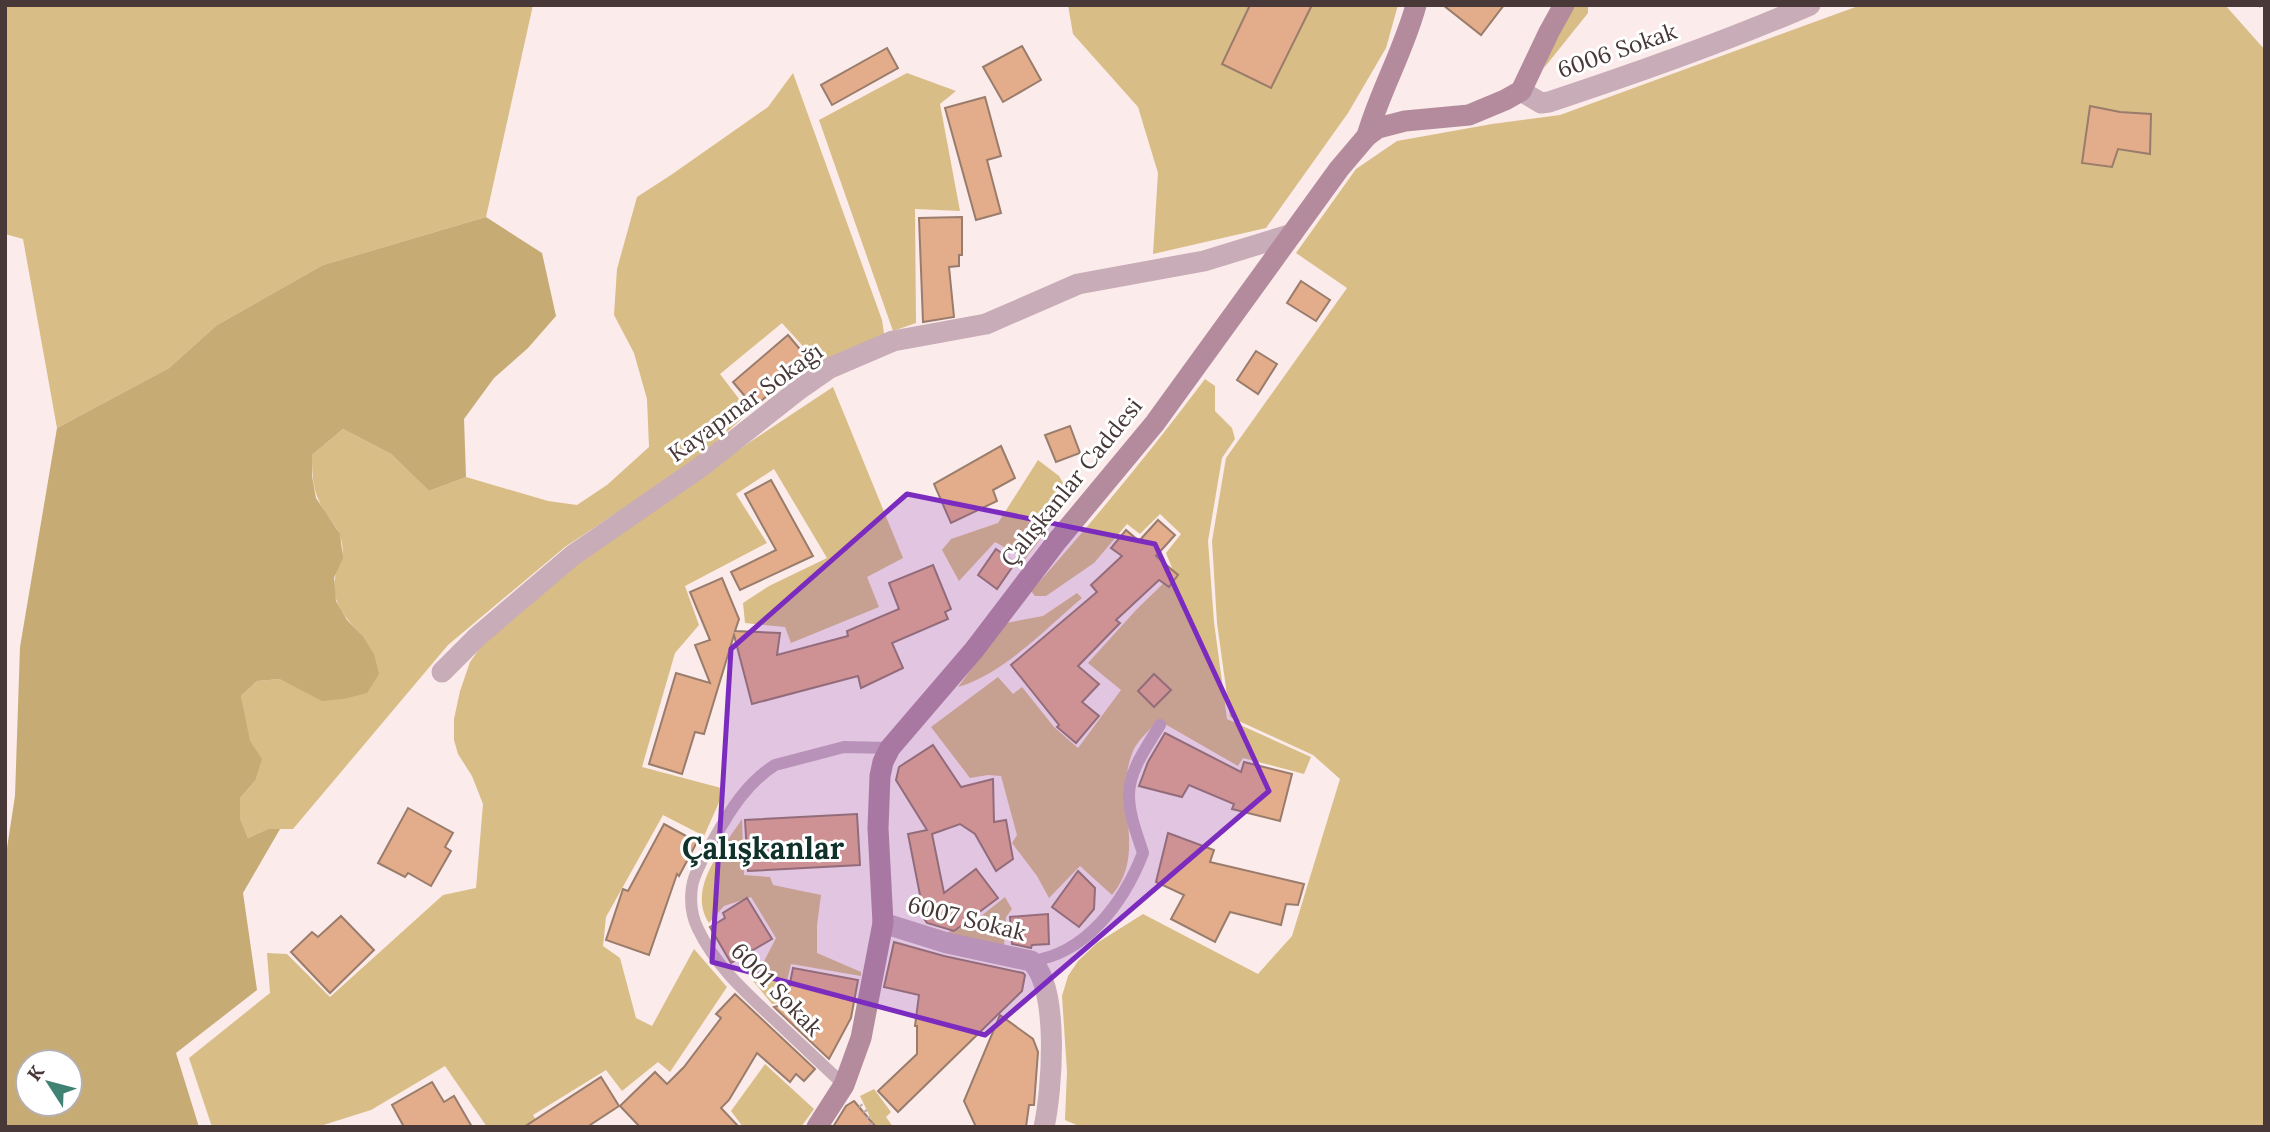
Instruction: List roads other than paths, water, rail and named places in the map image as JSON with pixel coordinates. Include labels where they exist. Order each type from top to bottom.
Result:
[{"type":"street","points":[[1367,136],[1382,90],[1409,32],[1416,5]]},
{"type":"street","points":[[1521,90],[1564,5]]},
{"type":"street","name":"6006 Sokak","points":[[1521,90],[1541,103],[1549,102],[1769,23],[1810,5]]},
{"type":"street","name":"Çalışkanlar Caddesi","points":[[817,1127],[844,1085],[861,1038],[883,923],[878,828],[880,776],[890,748],[974,650],[1057,541],[1154,422],[1339,169],[1367,136],[1388,124],[1469,115],[1521,90]]},
{"type":"street","name":"Kayapınar Sokağı","points":[[442,672],[572,556],[702,466],[830,368],[893,341],[986,324],[1077,284],[1204,261],[1292,234]]},
{"type":"street","name":"6007 Sokak","points":[[883,923],[947,943],[1031,961]]},
{"type":"street","points":[[1031,961],[1041,974],[1050,1027],[1051,1080],[1044,1127]]},
{"type":"lane","name":"6007 Sokak","points":[[1031,961],[1054,957],[1068,950],[1110,912],[1131,880],[1143,853],[1131,813],[1129,792],[1137,764],[1160,725]]},
{"type":"lane","name":"6001 Sokak","points":[[844,1085],[723,968],[696,927],[692,885],[734,804],[767,770],[775,765],[844,747],[890,748]]},
{"type":"district","name":"Çalışkanlar","points":[[763,848]]}]
